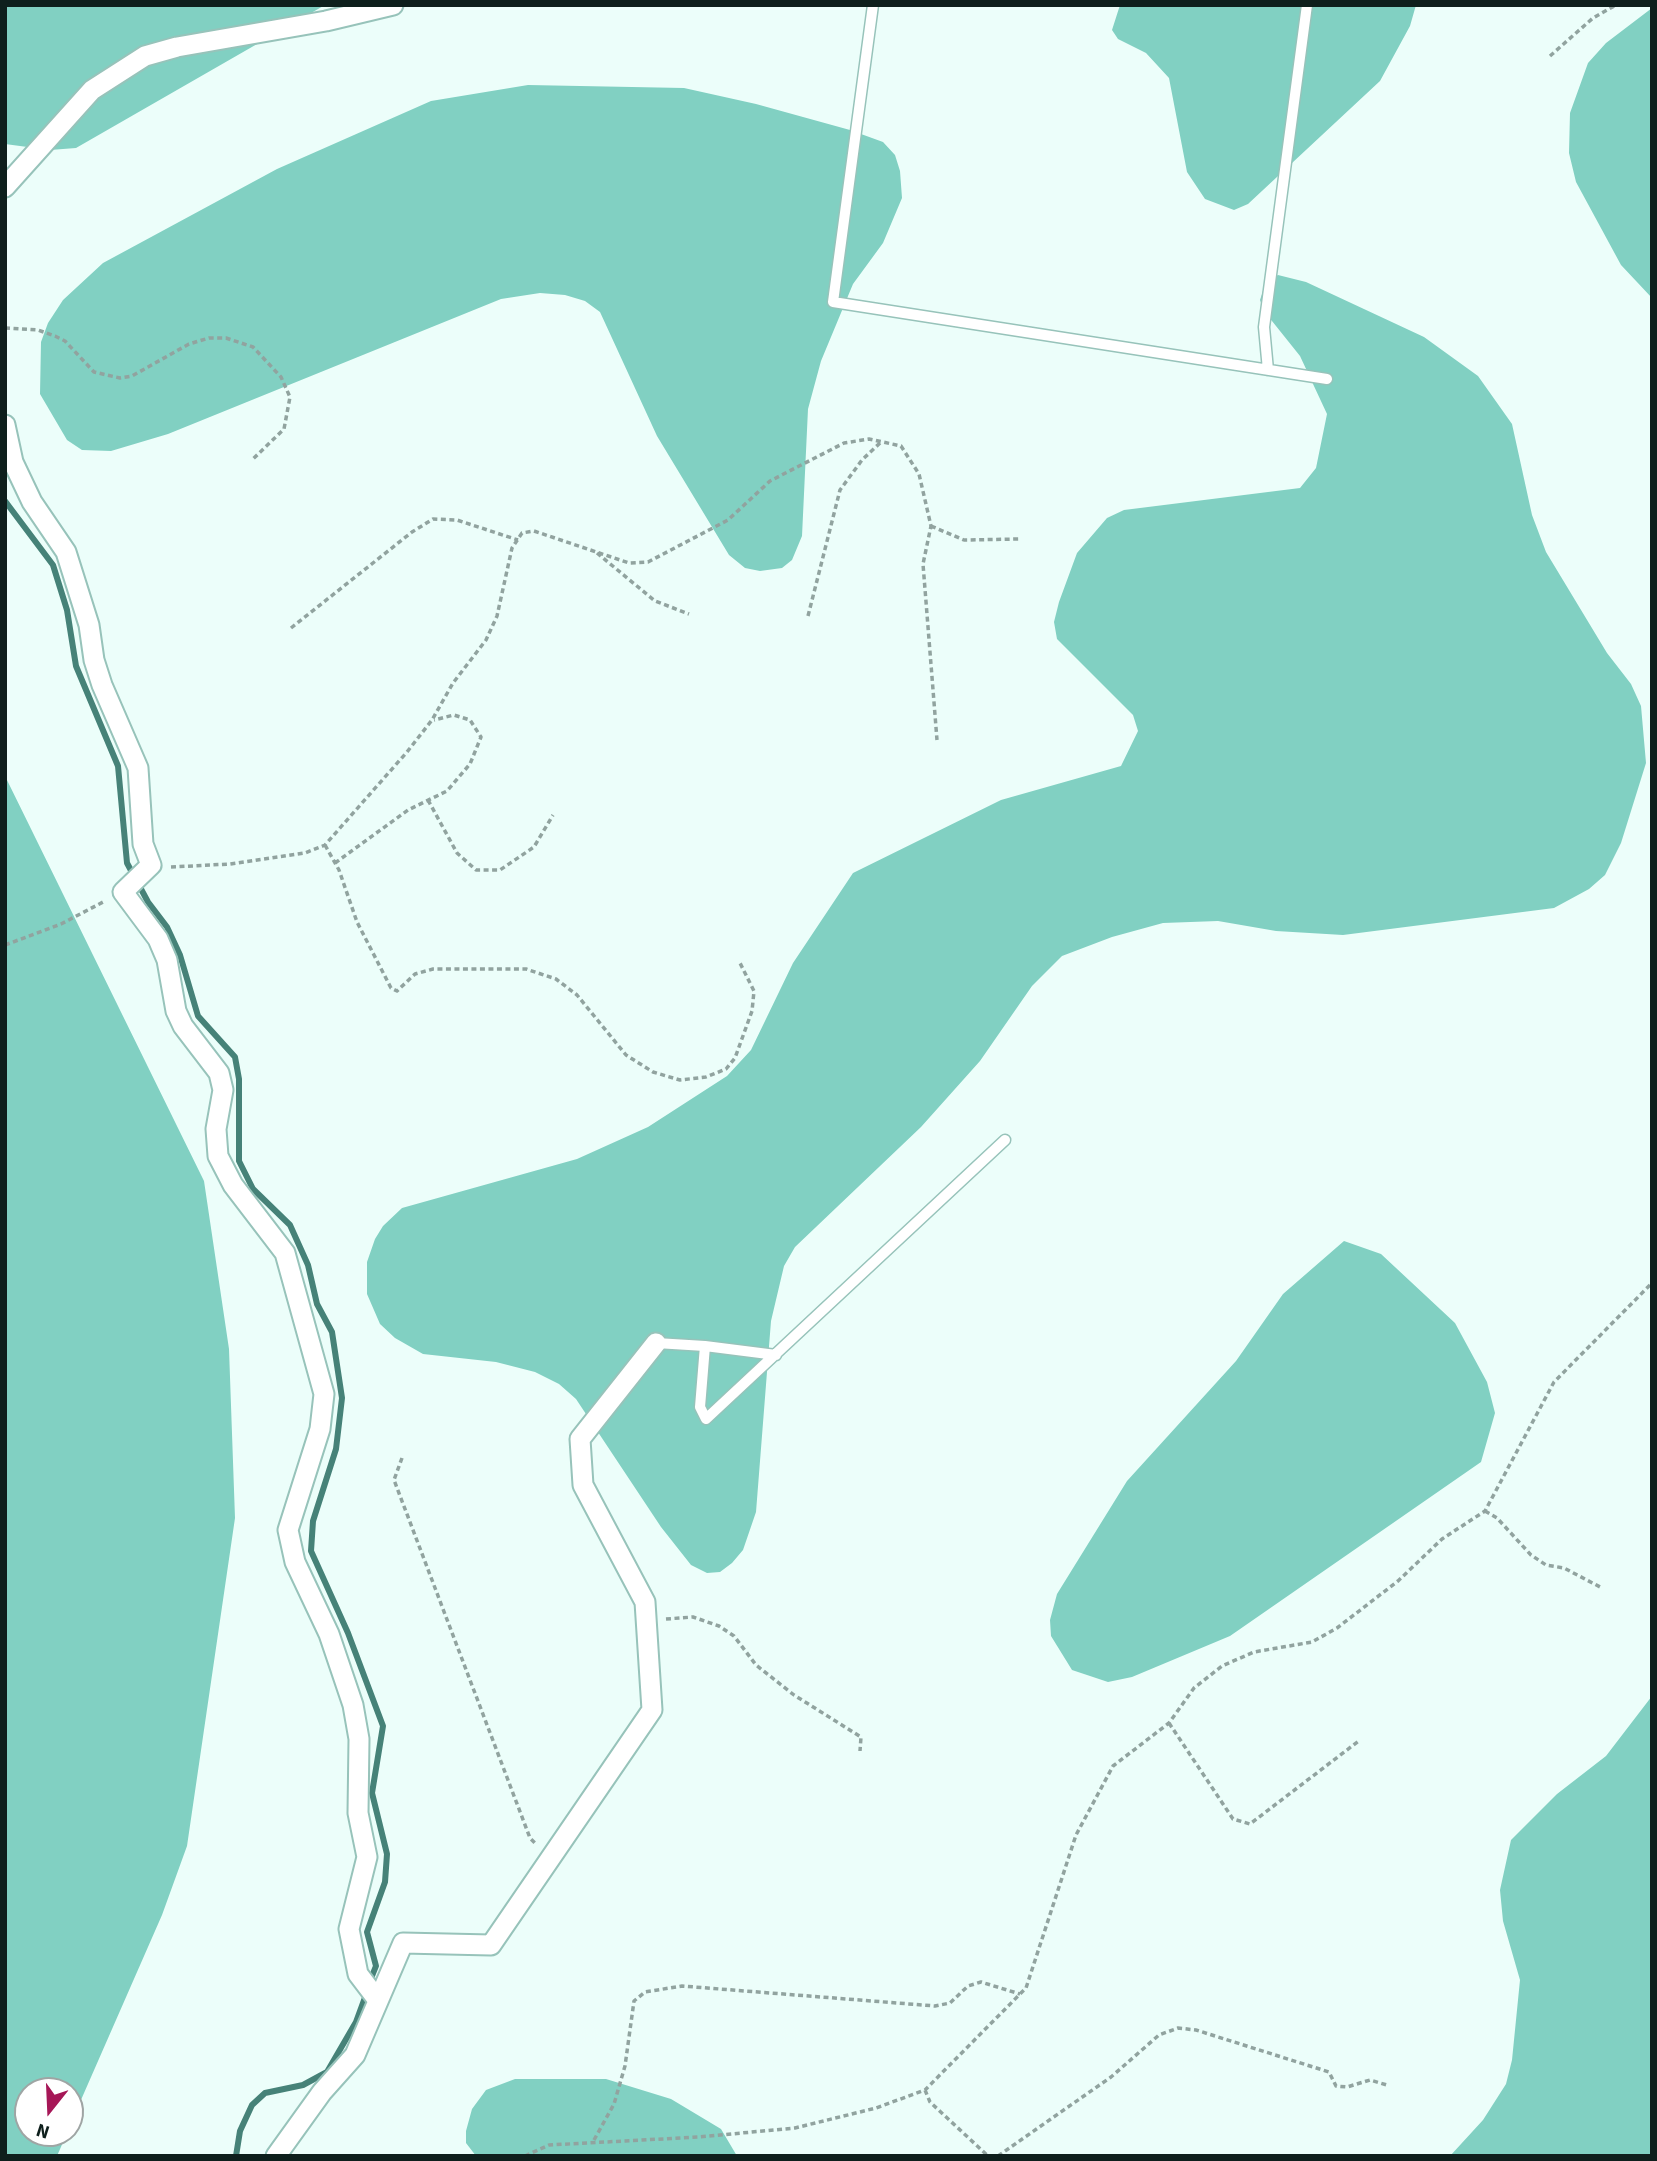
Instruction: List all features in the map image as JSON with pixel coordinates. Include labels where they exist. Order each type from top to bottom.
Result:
[{"type":"street","points":[[5,187],[92,90],[145,56],[177,47],[326,21],[393,5]]},
{"type":"street","points":[[5,425],[13,462],[32,502],[66,552],[89,625],[98,672],[138,768],[143,844],[151,865],[123,892],[162,950],[176,1011],[183,1026],[219,1073],[223,1090],[216,1129],[218,1156],[233,1185],[285,1253],[324,1394],[320,1429],[288,1530],[295,1562],[329,1634],[353,1705],[359,1740],[358,1813],[367,1857],[349,1929],[358,1974],[377,1999]]},
{"type":"street","points":[[276,2156],[322,2092],[355,2055],[403,1943],[491,1945],[652,1710],[645,1602],[583,1485],[579,1439],[656,1343]]},
{"type":"lane","points":[[873,5],[833,302],[1327,379]]},
{"type":"lane","points":[[1268,370],[1264,327],[1307,5]]},
{"type":"lane","points":[[705,1346],[700,1407],[706,1419],[1005,1140]]},
{"type":"lane","points":[[656,1343],[776,1355]]},
{"type":"path","points":[[1550,56],[1593,18],[1616,5]]},
{"type":"path","points":[[5,328],[38,330],[55,336],[94,372],[120,378],[132,376],[189,344],[209,338],[226,338],[253,347],[281,377],[290,397],[284,429],[252,460]]},
{"type":"path","points":[[151,865],[230,864],[305,853],[325,845],[432,720],[453,683],[486,640],[497,616],[512,548],[522,533],[534,531],[629,563],[648,562],[728,520],[769,481],[844,443],[869,439],[901,446],[919,474],[931,526],[923,564],[937,740]]},
{"type":"path","points":[[808,616],[840,490],[862,460],[881,442]]},
{"type":"path","points":[[291,628],[412,532],[433,519],[457,520],[518,540]]},
{"type":"path","points":[[931,526],[964,540],[1019,539]]},
{"type":"path","points":[[595,552],[655,601],[689,614]]},
{"type":"path","points":[[335,863],[408,810],[447,791],[470,764],[481,737],[470,720],[454,715],[432,720]]},
{"type":"path","points":[[428,800],[457,853],[476,870],[500,870],[534,847],[553,815]]},
{"type":"path","points":[[325,845],[335,863],[357,922],[391,988],[397,992],[415,974],[433,969],[502,967],[536,972],[556,979],[577,995],[626,1055],[653,1072],[680,1080],[706,1077],[726,1069],[735,1058],[752,1011],[754,991],[740,963]]},
{"type":"path","points":[[5,945],[61,924],[123,892]]},
{"type":"path","points":[[525,2156],[549,2145],[594,2140],[699,2137],[796,2128],[876,2108],[925,2090],[1026,1988],[1076,1835],[1113,1766],[1169,1723],[1194,1688],[1222,1666],[1254,1652],[1312,1642],[1337,1628],[1398,1580],[1442,1539],[1485,1511],[1554,1382],[1652,1283]]},
{"type":"path","points":[[402,1458],[394,1480],[530,1838],[549,1857]]},
{"type":"path","points":[[1485,1511],[1497,1518],[1546,1565],[1564,1568],[1602,1588]]},
{"type":"path","points":[[647,1624],[673,1617],[693,1617],[719,1626],[734,1636],[756,1665],[794,1695],[861,1737],[860,1751]]},
{"type":"path","points":[[1169,1723],[1233,1819],[1250,1824],[1360,1740]]},
{"type":"path","points":[[594,2140],[614,2105],[625,2066],[634,2001],[645,1992],[682,1986],[935,2006],[950,2003],[968,1986],[981,1982],[1020,1994]]},
{"type":"path","points":[[998,2156],[1111,2077],[1159,2035],[1178,2028],[1196,2030],[1329,2072],[1336,2086],[1348,2087],[1370,2080],[1387,2085]]},
{"type":"path","points":[[925,2090],[930,2102],[988,2156]]},
{"type":"green space","points":[[5,5],[325,5],[76,148],[50,150],[5,144]]},
{"type":"green space","points":[[1120,5],[1416,5],[1410,26],[1380,81],[1248,204],[1234,210],[1205,199],[1187,172],[1169,78],[1146,53],[1118,39],[1112,30]]},
{"type":"green space","points":[[1652,8],[1652,298],[1621,265],[1576,182],[1569,153],[1570,113],[1588,63],[1606,43]]},
{"type":"green space","points":[[528,85],[684,88],[756,104],[850,130],[883,142],[895,155],[900,171],[902,198],[883,243],[853,284],[821,361],[808,409],[802,536],[792,560],[782,568],[760,571],[745,568],[729,555],[657,436],[600,312],[585,301],[565,295],[540,293],[501,299],[168,434],[111,451],[82,450],[67,440],[40,394],[41,342],[48,323],[63,300],[103,263],[277,169],[431,101]]},
{"type":"green space","points":[[1278,275],[1306,282],[1424,337],[1478,376],[1512,424],[1532,515],[1546,552],[1607,653],[1631,684],[1641,706],[1646,763],[1621,843],[1605,875],[1589,889],[1554,908],[1343,935],[1276,931],[1218,921],[1163,923],[1112,937],[1062,956],[1032,986],[980,1061],[921,1127],[795,1247],[784,1266],[771,1321],[756,1512],[743,1550],[720,1572],[707,1573],[691,1565],[661,1527],[576,1399],[559,1384],[535,1372],[496,1362],[423,1354],[395,1338],[380,1324],[367,1294],[367,1262],[375,1239],[383,1226],[402,1208],[577,1159],[648,1127],[727,1076],[751,1050],[793,963],[853,873],[1001,800],[1121,766],[1138,731],[1133,715],[1057,639],[1054,622],[1059,602],[1077,553],[1107,518],[1124,510],[1300,488],[1316,468],[1327,414],[1300,356],[1264,311],[1260,300],[1266,282]]},
{"type":"green space","points":[[5,776],[204,1181],[229,1349],[235,1518],[187,1846],[162,1915],[84,2093],[84,2077],[14,2077],[14,2147],[61,2147],[57,2156],[5,2156]]},
{"type":"green space","points":[[1344,1241],[1381,1254],[1455,1323],[1487,1382],[1495,1413],[1481,1462],[1230,1636],[1132,1677],[1108,1682],[1072,1670],[1051,1636],[1050,1620],[1057,1594],[1127,1481],[1236,1361],[1283,1294]]},
{"type":"green space","points":[[1652,1696],[1652,2156],[1450,2156],[1483,2120],[1506,2084],[1512,2060],[1520,1980],[1503,1921],[1500,1890],[1511,1840],[1557,1794],[1606,1756]]},
{"type":"green space","points":[[515,2079],[606,2079],[671,2099],[721,2129],[737,2156],[476,2156],[466,2143],[472,2109],[486,2090]]},
{"type":"waterway","points":[[5,501],[53,565],[67,610],[76,666],[118,766],[127,863],[148,902],[167,927],[180,955],[198,1016],[235,1057],[239,1079],[239,1161],[253,1189],[290,1225],[308,1265],[317,1304],[332,1332],[342,1398],[336,1449],[313,1521],[311,1551],[348,1633],[383,1726],[372,1793],[387,1854],[385,1882],[367,1932],[376,1966],[370,1981]]},
{"type":"waterway","points":[[236,2156],[240,2131],[252,2105],[265,2093],[303,2085],[327,2072],[356,2022],[367,1992]]}]
